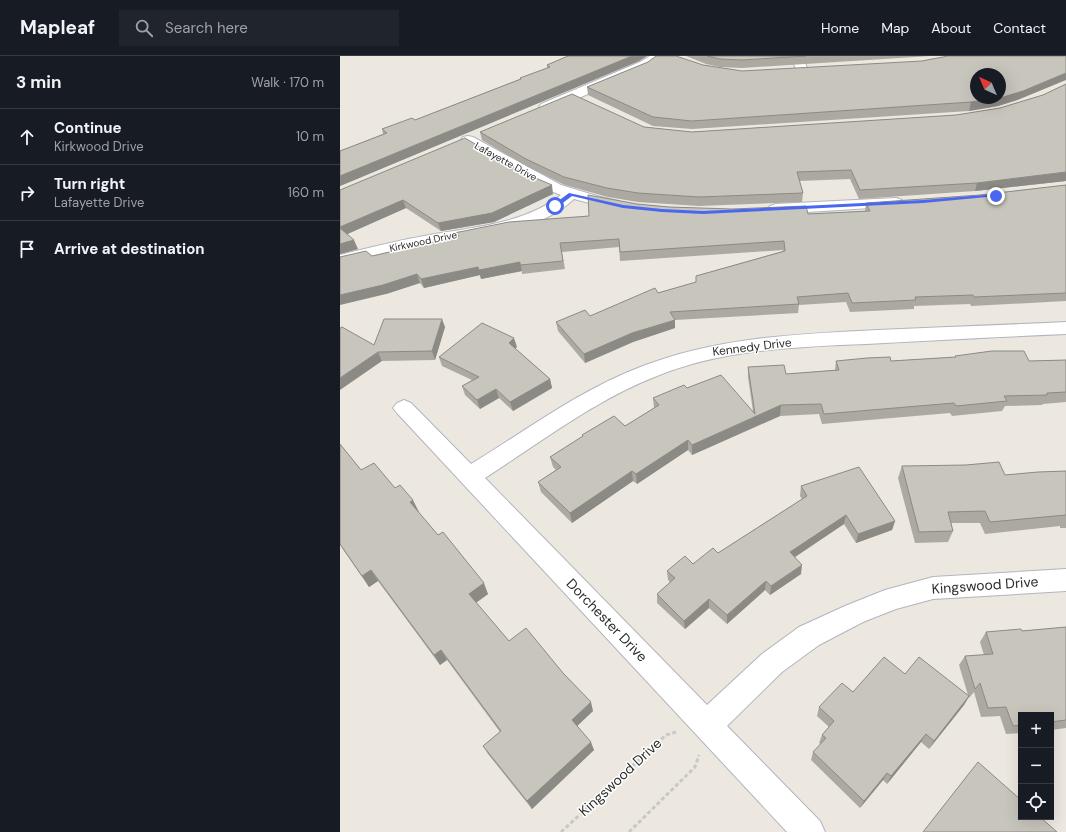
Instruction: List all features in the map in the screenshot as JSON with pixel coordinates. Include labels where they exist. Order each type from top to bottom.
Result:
[{"type":"street","points":[[531,113],[644,65],[658,56]]},
{"type":"street","points":[[787,71],[806,70],[796,56]]},
{"type":"street","points":[[573,95],[587,102]]},
{"type":"street","name":"Lafayette Drive","points":[[468,140],[537,179],[571,194],[631,207]]},
{"type":"street","name":"Kirkwood Drive","points":[[340,260],[431,239],[514,224],[536,217],[555,206],[571,194]]},
{"type":"street","points":[[758,210],[908,203]]},
{"type":"street","name":"Kennedy Drive","points":[[470,476],[616,385],[650,370],[683,359],[711,352],[762,344],[811,340],[1066,328]]},
{"type":"street","name":"Dorchester Drive","points":[[404,408],[809,832]]},
{"type":"street","name":"Kingswood Drive","points":[[707,725],[772,663],[809,636],[854,614],[894,598],[933,588],[1066,580]]},
{"type":"path","name":"Kingswood Drive","points":[[561,832],[666,735],[707,725]]},
{"type":"path","points":[[628,832],[696,767],[707,725]]},
{"type":"building","points":[[568,56],[632,56],[340,176],[340,151],[387,133],[382,129],[412,118],[415,120],[521,79],[520,78],[550,67],[547,65]]},
{"type":"building","points":[[656,56],[676,56],[703,65],[742,71],[922,61],[948,56],[1066,56],[1066,73],[1023,91],[1006,96],[1006,68],[970,68],[970,102],[692,121],[653,117],[587,87],[648,62]]},
{"type":"building","points":[[707,56],[806,56],[742,60],[720,59]]},
{"type":"building","points":[[1066,84],[1066,172],[977,183],[860,190],[851,170],[797,172],[803,193],[699,197],[638,193],[607,188],[564,177],[526,159],[480,132],[572,94],[644,127],[692,132],[956,115],[1000,108],[1043,95]]},
{"type":"building","points":[[465,138],[524,173],[552,185],[492,213],[438,223],[403,200],[340,227],[340,190]]},
{"type":"building","points":[[1066,185],[1066,293],[974,297],[973,295],[915,297],[916,300],[852,303],[848,293],[797,297],[799,304],[670,312],[675,320],[632,333],[584,354],[556,322],[585,310],[590,316],[655,288],[658,293],[696,282],[696,276],[785,251],[784,241],[620,252],[619,239],[560,243],[563,261],[520,265],[520,262],[479,270],[478,267],[421,279],[417,274],[383,285],[340,295],[340,257],[366,251],[372,256],[459,236],[454,233],[509,222],[589,216],[588,195],[637,204],[669,207],[732,209],[806,206],[808,214],[870,211],[866,203],[980,195]]},
{"type":"building","points":[[340,228],[354,240],[340,244]]},
{"type":"building","points":[[384,319],[442,319],[432,351],[378,352],[340,378],[340,328],[342,327],[374,345]]},
{"type":"building","points":[[482,323],[514,338],[509,343],[550,379],[510,402],[496,389],[477,400],[462,386],[479,377],[439,357]]},
{"type":"building","points":[[992,351],[1024,351],[1029,361],[1066,360],[1066,392],[1047,393],[1047,395],[1004,396],[1007,401],[956,406],[954,403],[824,414],[821,404],[781,405],[692,445],[688,440],[636,474],[632,471],[570,513],[538,482],[561,467],[550,457],[583,436],[582,435],[614,416],[625,426],[659,405],[653,398],[684,385],[687,388],[721,375],[755,414],[748,367],[784,365],[786,374],[839,370],[836,361],[890,357],[891,361],[956,357],[955,356]]},
{"type":"building","points":[[340,444],[361,470],[374,463],[395,488],[400,485],[413,500],[410,502],[438,535],[443,532],[484,583],[469,594],[509,641],[526,628],[563,673],[591,702],[572,720],[591,742],[527,801],[483,746],[501,731],[441,650],[434,655],[371,570],[362,576],[340,544]]},
{"type":"building","points":[[999,462],[1005,475],[1066,471],[1066,515],[990,522],[985,511],[948,512],[953,531],[919,532],[902,466],[966,465]]},
{"type":"building","points":[[859,467],[895,521],[858,534],[846,515],[790,552],[802,565],[771,586],[766,581],[727,615],[709,599],[684,621],[657,594],[675,578],[667,571],[685,556],[693,564],[713,548],[718,553],[807,496],[801,486]]},
{"type":"building","points":[[1066,627],[1066,720],[1054,722],[1054,712],[1018,712],[1018,725],[1013,726],[1006,707],[988,708],[980,683],[975,689],[965,656],[993,654],[986,632],[1021,629],[1022,631]]},
{"type":"building","points":[[884,657],[905,674],[919,657],[969,696],[934,741],[926,734],[891,776],[887,773],[864,801],[813,752],[826,738],[822,735],[834,721],[819,707],[842,683],[853,692]]},
{"type":"building","points":[[978,762],[1018,797],[1018,820],[1043,820],[1057,832],[923,832]]},
{"type":"route","points":[[555,206],[571,194],[623,206],[662,211],[703,213],[923,202],[996,196]]}]
